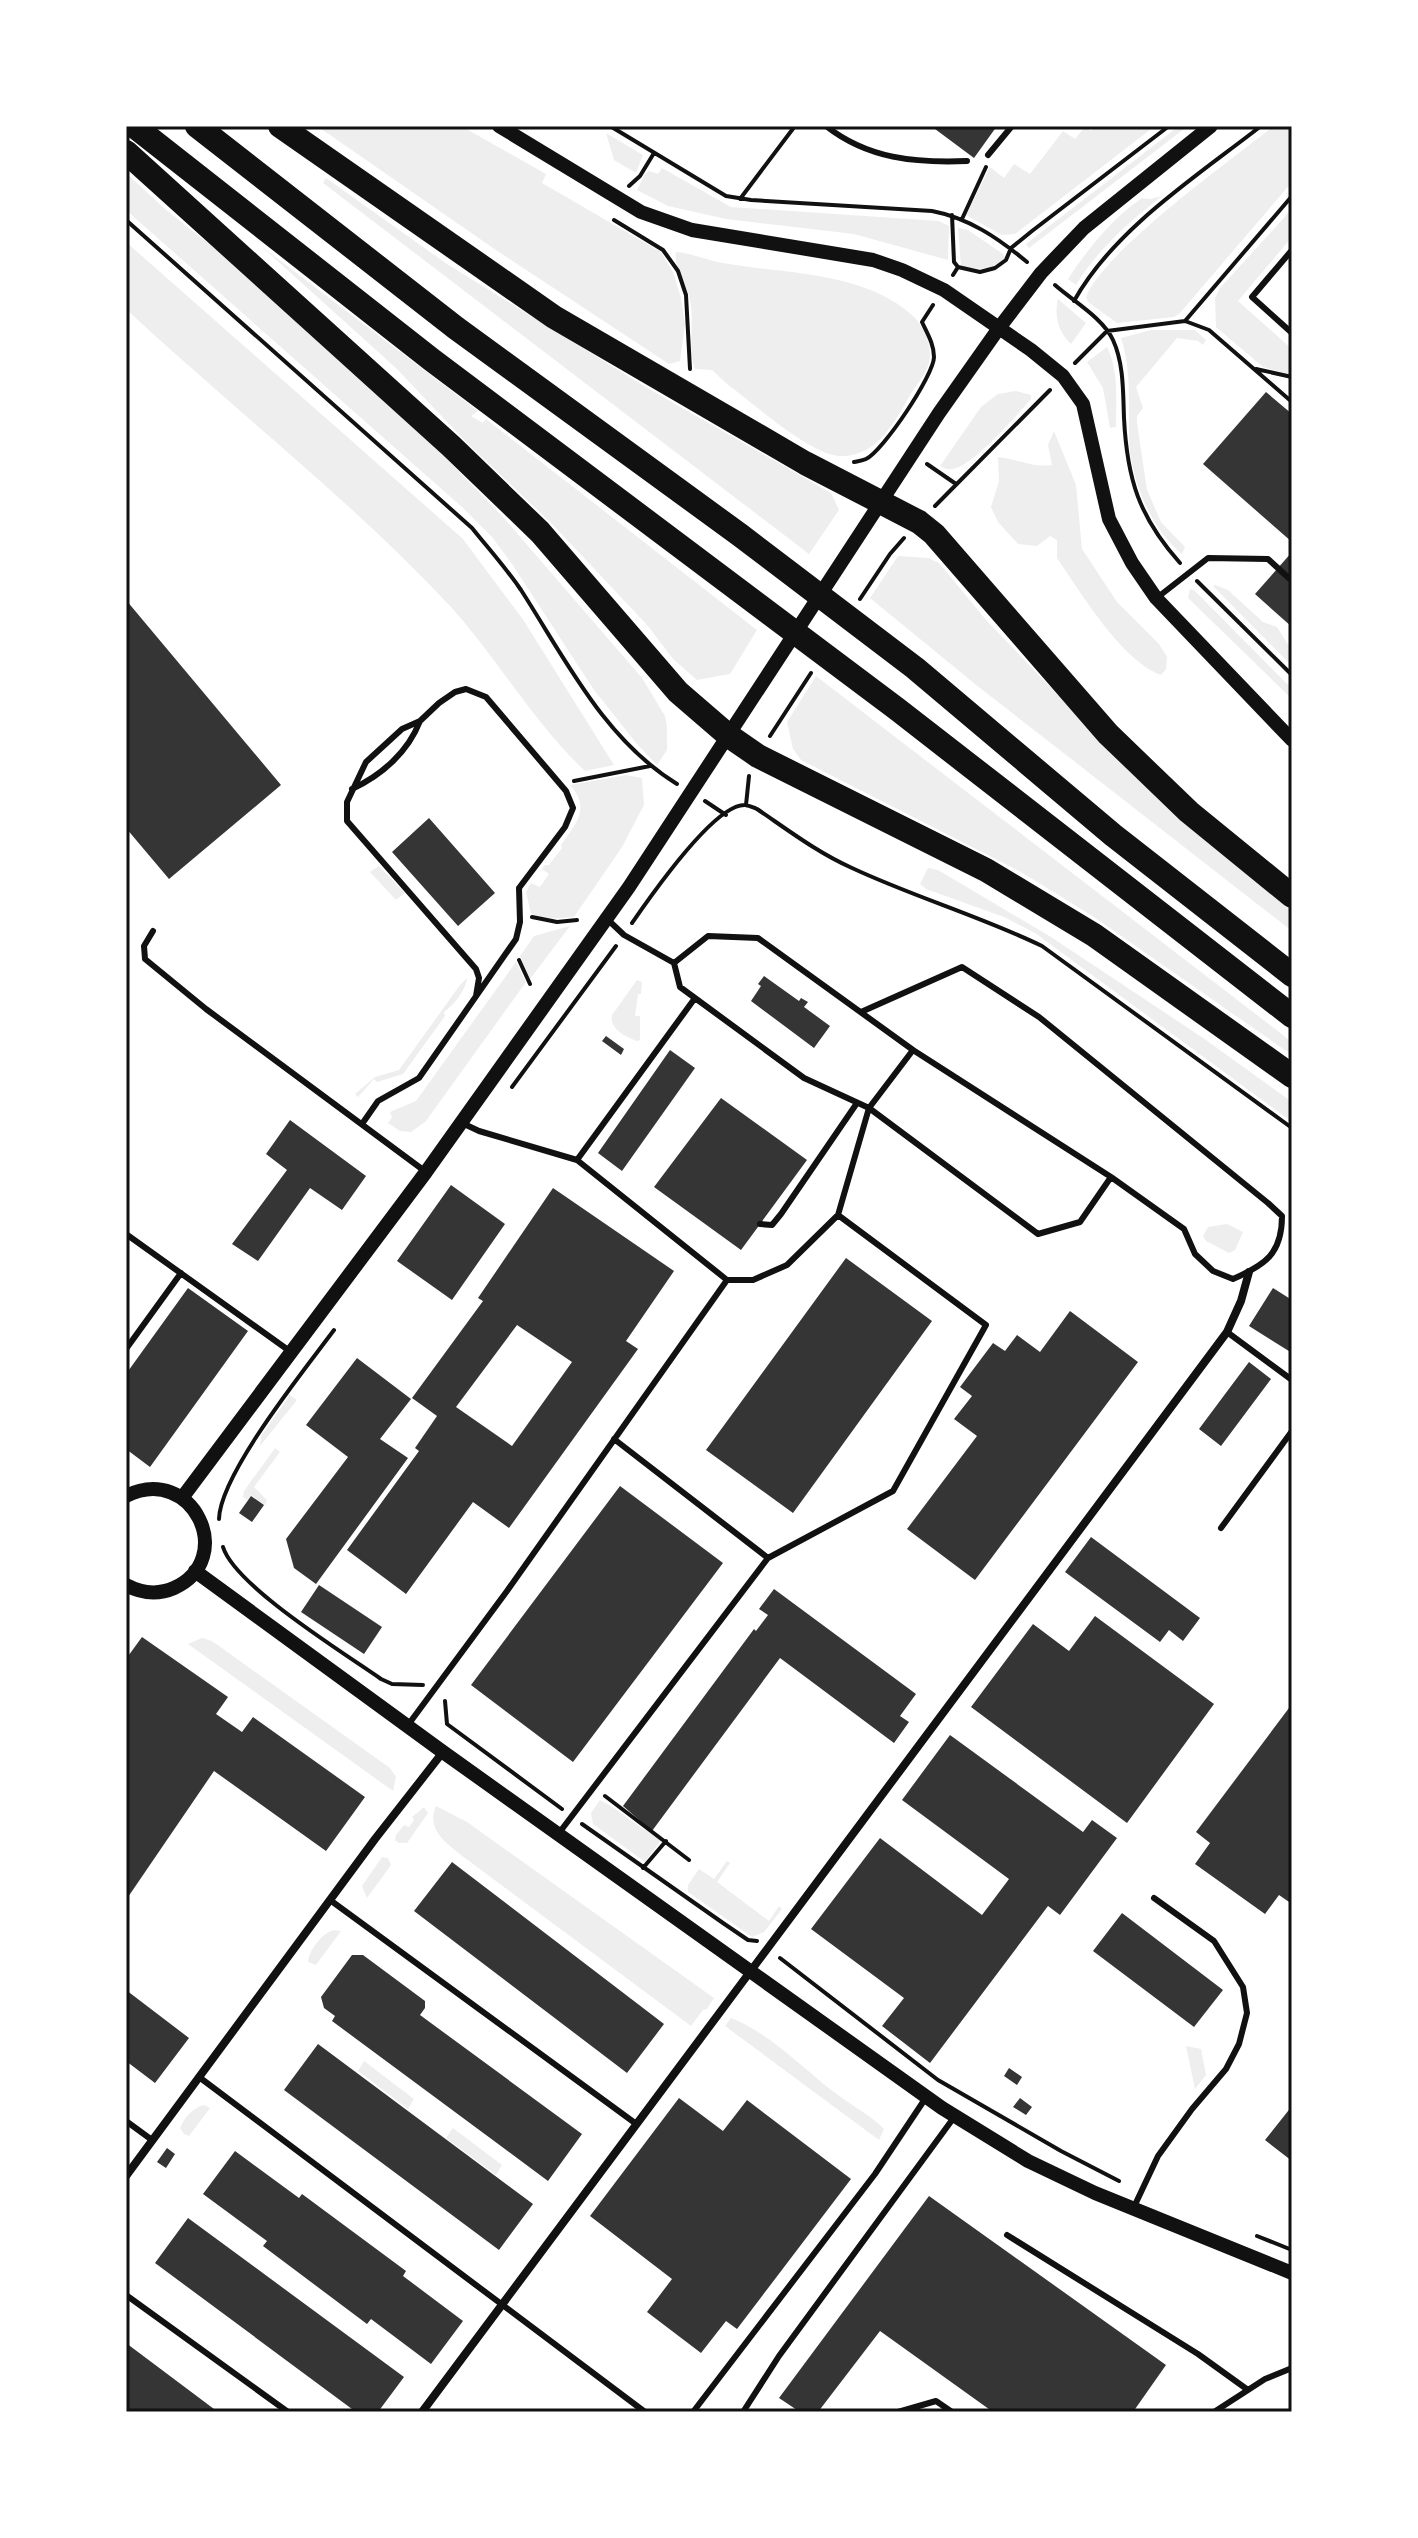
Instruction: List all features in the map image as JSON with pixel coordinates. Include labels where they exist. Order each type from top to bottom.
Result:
[{"type":"highway","points":[[134,126],[432,360],[824,654],[1292,1016]]},
{"type":"highway","points":[[197,126],[456,328],[740,535],[915,668],[1113,835],[1292,975]]},
{"type":"highway","points":[[280,126],[554,317],[805,463],[919,522],[934,534],[1108,734],[1189,812],[1292,896]]},
{"type":"highway","points":[[126,152],[451,446],[540,532],[678,692],[729,736],[758,756],[986,870],[1094,935],[1292,1076]]},
{"type":"street","points":[[499,126],[641,212],[692,230],[873,260],[911,274],[944,290],[1063,376],[1083,404],[1109,519],[1132,563],[1156,598],[1292,740]]},
{"type":"street","points":[[182,1498],[426,1172],[606,918],[693,793],[939,413],[999,328],[1041,273],[1084,228],[1211,126]]},
{"type":"street","points":[[422,2412],[1227,1332],[1241,1301],[1249,1272]]},
{"type":"street","points":[[126,1496],[151,1489],[168,1491],[182,1498],[199,1516],[204,1531],[203,1556],[195,1571],[177,1586],[163,1592],[147,1592],[126,1585]]},
{"type":"street","points":[[195,1571],[443,1752],[955,2116],[1028,2161],[1133,2209],[1292,2273]]},
{"type":"street","points":[[126,2176],[443,1752]]},
{"type":"lane","points":[[826,126],[848,142],[873,154],[908,160],[967,161]]},
{"type":"lane","points":[[988,155],[1012,126]]},
{"type":"lane","points":[[1292,250],[1252,297],[1292,333]]},
{"type":"lane","points":[[1156,598],[1208,558],[1268,559],[1292,581]]},
{"type":"lane","points":[[362,1124],[378,1101],[419,1078],[516,939],[520,913],[519,888],[571,818],[572,800],[560,784],[486,697],[466,689],[455,692],[420,721],[402,729],[366,762],[347,802],[347,821],[476,969],[479,978],[476,996]]},
{"type":"lane","points":[[352,789],[371,780],[411,743],[420,721]]},
{"type":"lane","points":[[606,918],[624,935],[674,963],[680,987],[804,1078],[869,1108],[1038,1234],[1080,1222],[1111,1177]]},
{"type":"lane","points":[[153,931],[144,946],[145,959],[206,1009],[426,1172]]},
{"type":"lane","points":[[674,963],[708,936],[758,938],[913,1050],[1111,1177],[1184,1229],[1195,1254],[1213,1271],[1233,1279],[1260,1267],[1272,1255],[1282,1234],[1282,1216],[1039,1017],[962,967],[861,1012]]},
{"type":"lane","points":[[577,1160],[695,998]]},
{"type":"lane","points":[[461,1122],[479,1131],[577,1160],[727,1280],[753,1280],[787,1265],[838,1215],[869,1108],[913,1050]]},
{"type":"lane","points":[[760,1224],[772,1225],[781,1214],[857,1103]]},
{"type":"lane","points":[[559,1833],[768,1558],[893,1491],[986,1325],[838,1215]]},
{"type":"lane","points":[[126,1234],[291,1352]]},
{"type":"lane","points":[[1282,1234],[1292,1237]]},
{"type":"lane","points":[[126,1349],[181,1273]]},
{"type":"lane","points":[[408,1725],[727,1280]]},
{"type":"lane","points":[[1227,1332],[1292,1380]]},
{"type":"lane","points":[[1221,1528],[1292,1431]]},
{"type":"lane","points":[[614,1439],[768,1558]]},
{"type":"lane","points":[[1133,2209],[1158,2156],[1226,2069],[1239,2044],[1247,2013],[1243,1987],[1214,1941],[1154,1898]]},
{"type":"lane","points":[[330,1900],[635,2123]]},
{"type":"lane","points":[[199,2077],[645,2412]]},
{"type":"lane","points":[[693,2412],[875,2174],[927,2096]]},
{"type":"lane","points":[[743,2412],[779,2356],[955,2116]]},
{"type":"lane","points":[[126,2121],[152,2140]]},
{"type":"lane","points":[[1007,2235],[1198,2354],[1248,2390]]},
{"type":"lane","points":[[126,2295],[288,2412]]},
{"type":"lane","points":[[1214,2412],[1248,2390],[1292,2368]]},
{"type":"lane","points":[[898,2412],[936,2401],[952,2412]]},
{"type":"path","points":[[610,126],[726,196],[952,215],[1011,248],[1074,301],[1113,340],[1122,375],[1126,451],[1139,504],[1159,540],[1187,572],[1292,675]]},
{"type":"path","points":[[740,199],[795,126]]},
{"type":"path","points":[[952,215],[954,262],[970,271],[988,271],[1006,260],[1011,248],[1169,126]]},
{"type":"path","points":[[1074,301],[1085,282],[1125,236],[1261,126]]},
{"type":"path","points":[[654,153],[610,217],[663,250],[678,271],[686,295],[688,365],[694,375]]},
{"type":"path","points":[[962,219],[987,166],[988,155]]},
{"type":"path","points":[[1185,321],[1292,196]]},
{"type":"path","points":[[126,220],[472,528],[518,587],[574,676],[613,730],[650,766],[726,815]]},
{"type":"path","points":[[847,463],[867,459],[889,438],[930,373],[934,359],[932,342],[922,322],[958,267]]},
{"type":"path","points":[[890,554],[1107,331],[1185,321],[1209,330],[1292,402]]},
{"type":"path","points":[[1253,368],[1292,377]]},
{"type":"path","points":[[560,784],[650,766]]},
{"type":"path","points":[[506,1095],[689,846],[736,807],[746,805],[852,868],[1001,926],[1042,946],[1292,1128]]},
{"type":"path","points":[[520,913],[548,921],[577,920]]},
{"type":"path","points":[[512,944],[530,984]]},
{"type":"path","points":[[219,1529],[219,1508],[247,1452],[338,1324]]},
{"type":"path","points":[[222,1543],[227,1561],[296,1619],[381,1679],[392,1684],[425,1685],[442,1694],[447,1724],[643,1868],[748,1940],[755,1940],[768,1949],[938,2080],[1094,2169],[1142,2191]]},
{"type":"path","points":[[604,1795],[689,1860]]},
{"type":"path","points":[[643,1868],[666,1841]]},
{"type":"path","points":[[1249,2233],[1292,2250]]},
{"type":"shaded area","points":[[317,126],[461,126],[546,174],[542,183],[661,252],[673,272],[681,298],[685,324],[680,361],[669,364],[493,248]]},
{"type":"shaded area","points":[[1095,126],[1155,126],[1015,234],[1002,235],[966,215],[990,167],[1004,178],[1014,164],[1030,174],[1063,131],[1075,139],[1085,127],[1091,131]]},
{"type":"shaded area","points":[[1179,126],[1188,126],[1029,248],[1026,244]]},
{"type":"shaded area","points":[[1274,126],[1292,126],[1292,182],[1180,313],[1174,317],[1117,323],[1088,302],[1086,297],[1097,278],[1116,256],[1200,183]]},
{"type":"shaded area","points":[[606,133],[643,155],[636,173],[614,160]]},
{"type":"shaded area","points":[[662,168],[731,207],[939,221],[949,226],[948,260],[854,234],[726,219],[668,206],[637,190],[645,174],[649,171],[658,174]]},
{"type":"shaded area","points":[[126,173],[228,259],[439,451],[503,517],[642,678],[665,716],[667,727],[667,750],[657,765],[594,690],[492,537],[126,210]]},
{"type":"shaded area","points":[[326,178],[447,264],[644,386],[831,493],[839,510],[809,554],[323,183]]},
{"type":"shaded area","points":[[1162,196],[1115,237],[1076,285],[1068,279],[1092,246],[1121,215],[1142,198]]},
{"type":"shaded area","points":[[1292,209],[1292,237],[1238,301],[1292,349],[1292,375],[1263,367],[1216,327],[1215,298],[1220,288]]},
{"type":"shaded area","points":[[958,228],[968,230],[1005,258],[984,268],[961,266]]},
{"type":"shaded area","points":[[126,242],[463,539],[524,621],[614,765],[585,771],[549,732],[467,626],[412,567],[332,491],[126,309]]},
{"type":"shaded area","points":[[261,246],[478,411],[471,416],[483,423],[486,419],[757,630],[730,674],[697,680],[673,659],[648,626],[554,526],[465,441],[397,369]]},
{"type":"shaded area","points":[[676,252],[722,263],[850,283],[894,302],[913,316],[927,339],[930,360],[899,415],[883,436],[864,451],[852,455],[827,453],[797,437],[712,370],[695,369],[690,300],[676,263]]},
{"type":"shaded area","points":[[1058,299],[1086,323],[1071,344],[1058,323]]},
{"type":"shaded area","points":[[1151,330],[1195,330],[1206,340],[1203,345],[1198,341],[1177,338],[1136,387],[1143,408],[1137,416],[1137,423],[1147,490],[1161,522],[1185,547],[1182,554],[1160,531],[1151,516],[1138,485],[1130,453],[1128,375],[1121,338]]},
{"type":"shaded area","points":[[1107,347],[1116,386],[1116,427],[1110,428],[1103,388],[1087,362]]},
{"type":"shaded area","points":[[1016,391],[1031,395],[1031,399],[993,440],[960,466],[948,469],[940,466],[981,407],[998,394]]},
{"type":"shaded area","points":[[1054,431],[1076,485],[1082,549],[1117,602],[1159,644],[1167,657],[1166,669],[1161,675],[1132,656],[1103,624],[1057,558],[1057,540],[1050,536],[1037,546],[1018,544],[998,522],[991,507],[999,481],[998,457],[1052,465],[1048,445]]},
{"type":"shaded area","points":[[898,556],[928,558],[939,563],[987,621],[1102,741],[1292,909],[1292,931],[975,684],[870,598]]},
{"type":"shaded area","points":[[1213,586],[1228,590],[1263,622],[1277,627],[1292,651],[1292,666]]},
{"type":"shaded area","points":[[1190,589],[1292,689],[1292,699],[1188,598]]},
{"type":"shaded area","points":[[816,676],[1292,1042],[1292,1055],[1094,917],[1021,872],[801,760],[793,749],[787,722]]},
{"type":"shaded area","points":[[626,775],[642,778],[644,805],[622,847],[574,917],[545,919],[531,914],[526,892],[531,883],[540,887],[549,874],[542,869],[562,848],[579,816],[580,801],[570,785]]},
{"type":"shaded area","points":[[379,866],[405,893],[396,900],[370,872]]},
{"type":"shaded area","points":[[928,868],[938,870],[1051,937],[1203,1038],[1292,1102],[1292,1122],[1035,933],[1004,917],[926,889],[920,884]]},
{"type":"shaded area","points":[[570,926],[530,979],[520,956],[534,936]]},
{"type":"shaded area","points":[[516,962],[526,982],[426,1121],[411,1132],[400,1131],[388,1123],[392,1117],[390,1112],[416,1101]]},
{"type":"shaded area","points":[[467,978],[459,997],[444,1012],[445,1016],[403,1074],[377,1082],[374,1079],[358,1097],[355,1094],[375,1077],[399,1070]]},
{"type":"shaded area","points":[[637,980],[642,982],[635,1016],[640,1016],[640,1040],[637,1041],[619,1032],[613,1024],[612,1015]]},
{"type":"shaded area","points":[[1227,1224],[1243,1232],[1235,1250],[1229,1253],[1206,1241],[1203,1236],[1208,1227]]},
{"type":"shaded area","points":[[290,1395],[297,1400],[260,1446],[261,1436]]},
{"type":"shaded area","points":[[275,1448],[280,1452],[254,1487],[267,1500],[265,1505],[251,1495],[248,1500],[243,1497],[244,1491]]},
{"type":"shaded area","points":[[202,1638],[212,1641],[390,1768],[396,1777],[393,1791],[188,1644]]},
{"type":"shaded area","points":[[600,1800],[662,1839],[645,1862],[593,1824],[591,1813]]},
{"type":"shaded area","points":[[436,1806],[467,1822],[714,1998],[707,2009],[691,2026],[461,1855],[443,1840],[435,1828]]},
{"type":"shaded area","points":[[424,1807],[428,1813],[407,1843],[395,1840],[404,1825],[409,1827],[414,1820],[412,1817]]},
{"type":"shaded area","points":[[382,1857],[388,1858],[391,1865],[367,1898],[362,1886]]},
{"type":"shaded area","points":[[727,1861],[730,1863],[717,1882],[769,1921],[779,1906],[782,1909],[764,1932],[752,1937],[688,1892],[688,1885],[699,1869],[714,1879]]},
{"type":"shaded area","points":[[334,1930],[341,1931],[316,1965],[308,1962],[317,1943]]},
{"type":"shaded area","points":[[731,2018],[774,2043],[872,2119],[884,2129],[879,2140],[725,2026]]},
{"type":"shaded area","points":[[1186,2046],[1201,2049],[1206,2075],[1195,2089]]},
{"type":"shaded area","points":[[364,2061],[414,2099],[408,2109],[358,2071]]},
{"type":"shaded area","points":[[204,2105],[210,2108],[189,2136],[184,2134],[180,2128],[184,2120],[193,2110]]},
{"type":"shaded area","points":[[453,2128],[502,2165],[496,2175],[446,2138]]},
{"type":"building","points":[[931,126],[997,126],[974,158]]},
{"type":"building","points":[[1266,392],[1292,414],[1292,542],[1203,464]]},
{"type":"building","points":[[1292,552],[1292,627],[1255,594]]},
{"type":"building","points":[[126,600],[281,785],[169,879],[126,828]]},
{"type":"building","points":[[429,818],[495,893],[458,926],[392,852]]},
{"type":"building","points":[[764,976],[799,1001],[801,998],[808,1002],[804,1007],[830,1026],[814,1048],[751,1001]]},
{"type":"building","points":[[606,1036],[624,1049],[621,1055],[602,1041]]},
{"type":"building","points":[[670,1050],[695,1068],[622,1171],[598,1153]]},
{"type":"building","points":[[721,1098],[807,1160],[741,1250],[654,1187]]},
{"type":"building","points":[[290,1120],[366,1176],[342,1210],[310,1188],[258,1261],[232,1244],[287,1170],[266,1154]]},
{"type":"building","points":[[451,1185],[505,1224],[452,1300],[397,1261]]},
{"type":"building","points":[[553,1188],[674,1271],[626,1341],[638,1349],[509,1528],[473,1502],[406,1594],[347,1550],[419,1451],[415,1448],[437,1416],[412,1398],[483,1301],[478,1298]],"holes":[[[517,1325],[572,1362],[512,1446],[456,1407]]]},
{"type":"building","points":[[846,1258],[932,1321],[793,1513],[706,1450]]},
{"type":"building","points":[[188,1288],[248,1331],[150,1467],[126,1449],[126,1374]]},
{"type":"building","points":[[1273,1288],[1292,1300],[1292,1353],[1249,1326]]},
{"type":"building","points":[[1070,1311],[1138,1362],[975,1580],[907,1529],[977,1436],[954,1419],[972,1396],[960,1387],[993,1343],[1005,1351],[1017,1335],[1040,1352]]},
{"type":"building","points":[[357,1358],[411,1399],[380,1439],[408,1458],[316,1584],[294,1568],[286,1539],[348,1457],[306,1425]]},
{"type":"building","points":[[1249,1362],[1271,1379],[1221,1446],[1199,1429]]},
{"type":"building","points":[[620,1486],[723,1563],[573,1762],[471,1685]]},
{"type":"building","points":[[251,1496],[264,1505],[252,1522],[239,1513]]},
{"type":"building","points":[[1091,1537],[1200,1618],[1183,1641],[1169,1630],[1160,1642],[1065,1572]]},
{"type":"building","points":[[319,1585],[382,1627],[364,1654],[301,1612]]},
{"type":"building","points":[[774,1589],[916,1694],[900,1716],[909,1722],[894,1743],[780,1658],[652,1831],[623,1806],[754,1629],[756,1631],[768,1615],[759,1609]]},
{"type":"building","points":[[1095,1616],[1214,1704],[1127,1823],[971,1707],[1033,1624],[1069,1651]]},
{"type":"building","points":[[142,1637],[228,1697],[216,1714],[242,1732],[253,1717],[365,1797],[326,1851],[214,1771],[126,1900],[126,1659]]},
{"type":"building","points":[[1292,1704],[1292,1904],[1279,1895],[1265,1914],[1195,1864],[1210,1843],[1196,1832]]},
{"type":"building","points":[[950,1735],[1083,1832],[1092,1820],[1117,1838],[1060,1915],[1048,1906],[930,2063],[882,2026],[904,1998],[811,1929],[880,1838],[982,1915],[1009,1879],[902,1800]]},
{"type":"building","points":[[452,1862],[664,2024],[627,2073],[414,1911]]},
{"type":"building","points":[[1122,1913],[1223,1990],[1194,2027],[1093,1951]]},
{"type":"building","points":[[352,1955],[363,1955],[425,2001],[420,2015],[582,2134],[548,2181],[332,2021],[335,2016],[324,2008],[321,1997]]},
{"type":"building","points":[[126,1990],[189,2038],[155,2083],[126,2061]]},
{"type":"building","points":[[318,2044],[533,2204],[499,2250],[284,2090]]},
{"type":"building","points":[[1009,2068],[1022,2077],[1017,2085],[1004,2076]]},
{"type":"building","points":[[679,2098],[723,2131],[747,2100],[851,2179],[737,2329],[726,2321],[701,2353],[647,2312],[672,2279],[590,2216]]},
{"type":"building","points":[[1020,2098],[1032,2107],[1026,2115],[1013,2107]]},
{"type":"building","points":[[1292,2106],[1292,2161],[1265,2140]]},
{"type":"building","points":[[167,2148],[175,2154],[166,2168],[157,2162]]},
{"type":"building","points":[[235,2151],[299,2198],[302,2194],[406,2271],[403,2276],[463,2321],[431,2364],[371,2319],[367,2324],[263,2246],[267,2241],[203,2194]]},
{"type":"building","points":[[929,2196],[1166,2365],[1133,2412],[993,2412],[880,2331],[818,2412],[800,2412],[779,2398]]},
{"type":"building","points":[[188,2218],[404,2377],[378,2412],[356,2412],[155,2263]]},
{"type":"building","points":[[126,2343],[218,2412],[126,2412]]}]
